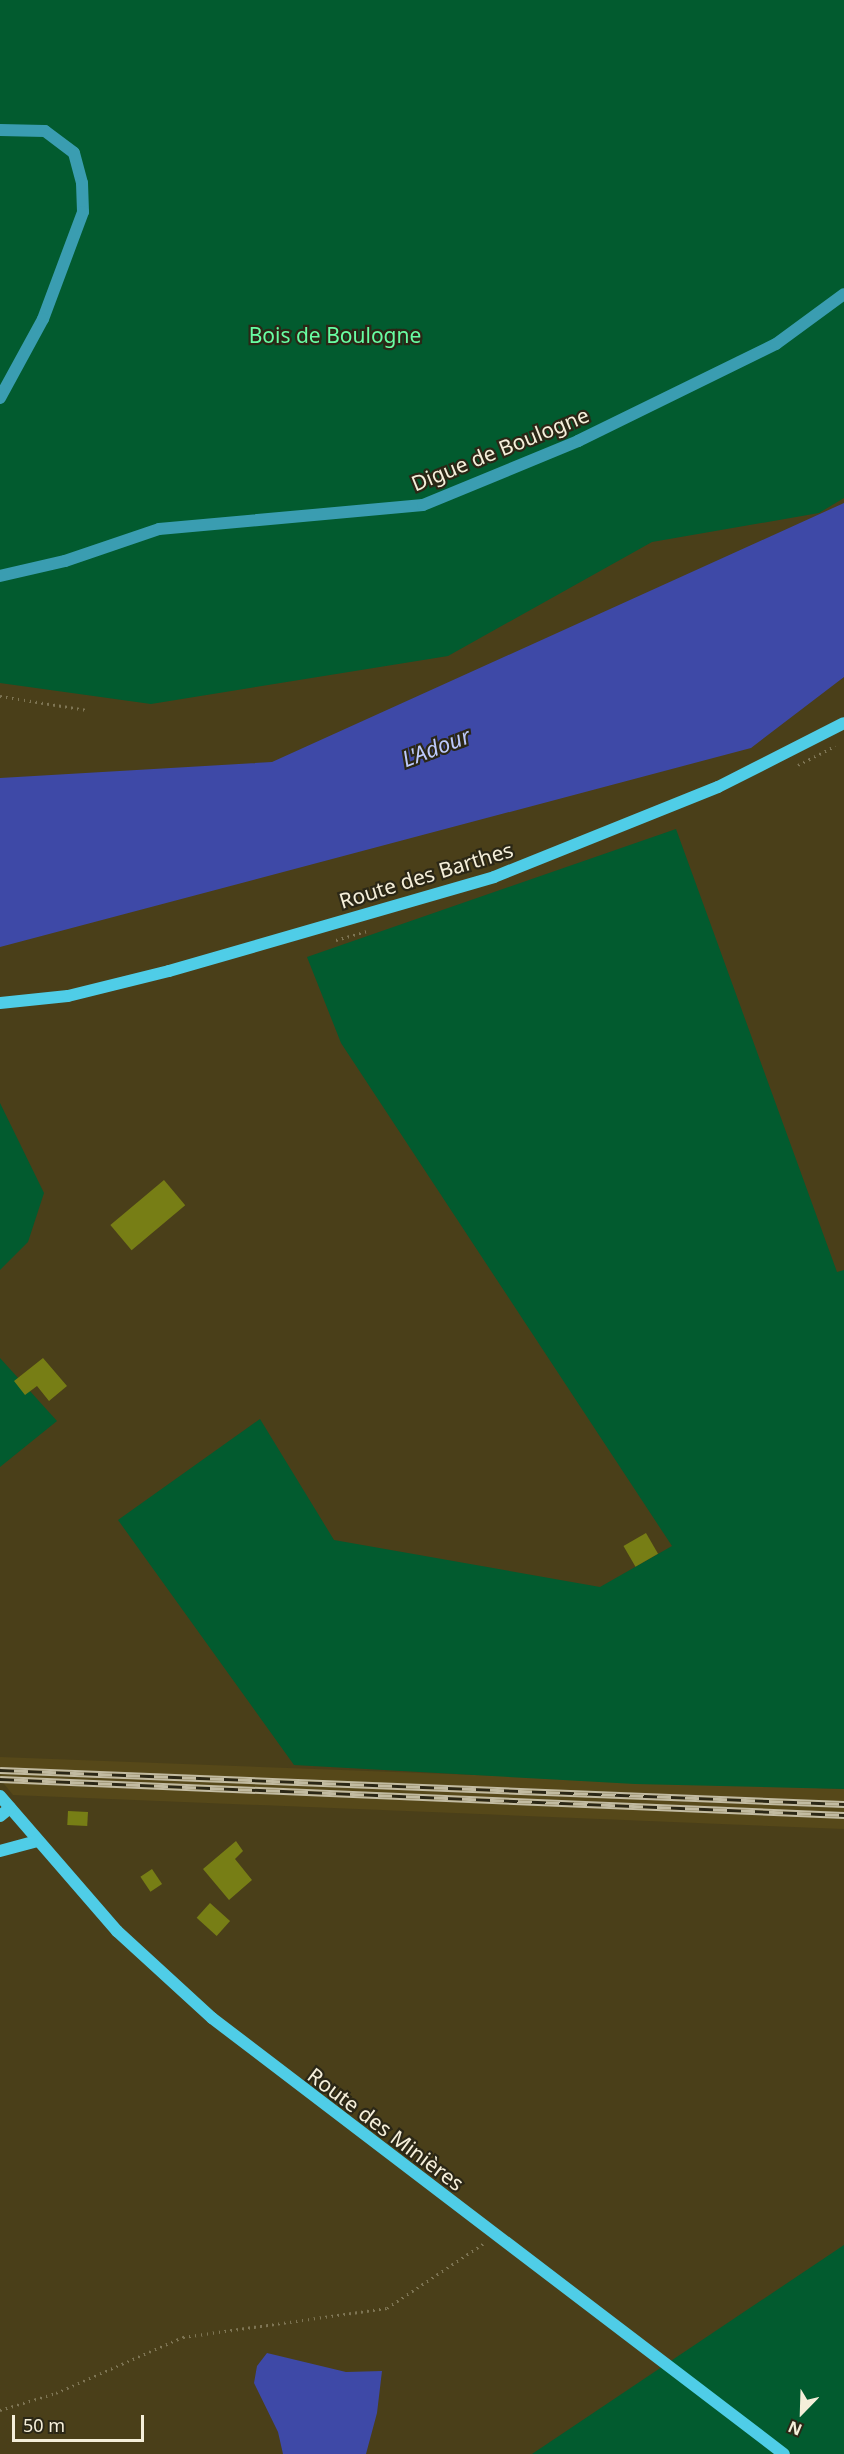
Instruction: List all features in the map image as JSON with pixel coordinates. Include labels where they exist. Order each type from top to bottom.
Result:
[{"type":"main road","name":"Route des Barthes","points":[[0,1003],[68,996],[494,877],[718,787],[844,723]]},
{"type":"main road","name":"Route des Minières","points":[[0,1796],[5,1812],[36,1841],[117,1931],[212,2018],[495,2236],[784,2454]]},
{"type":"main road","points":[[0,1851],[36,1841]]},
{"type":"street","points":[[0,130],[45,131],[74,153],[82,183],[83,212],[43,320],[0,398]]},
{"type":"street","name":"Digue de Boulogne","points":[[0,576],[65,561],[159,529],[423,504],[578,441],[776,344],[844,294]]},
{"type":"path","points":[[0,696],[87,710]]},
{"type":"path","points":[[0,2410],[56,2393],[183,2337],[387,2308],[495,2236]]},
{"type":"shaded area","points":[[0,1757],[844,1789],[844,1829],[13,1795],[0,1779]]},
{"type":"green space","name":"Bois de Boulogne","points":[[0,0],[844,0],[844,498],[819,513],[652,542],[448,656],[151,704],[0,683]]},
{"type":"green space","points":[[676,829],[837,1272],[844,1270],[844,1789],[635,1784],[294,1765],[118,1520],[260,1419],[334,1540],[600,1587],[672,1546],[341,1043],[307,957]]},
{"type":"green space","points":[[0,1103],[44,1193],[28,1242],[0,1270]]},
{"type":"green space","points":[[0,1358],[57,1421],[0,1467]]},
{"type":"green space","points":[[844,2245],[844,2454],[532,2454]]},
{"type":"water","name":"L'Adour","points":[[844,503],[844,677],[751,748],[0,947],[0,778],[272,762]]},
{"type":"water","points":[[267,2353],[346,2372],[382,2371],[377,2413],[366,2454],[283,2454],[278,2432],[254,2383],[257,2366]]},
{"type":"building","points":[[164,1180],[185,1205],[132,1250],[110,1225]]},
{"type":"building","points":[[43,1358],[67,1386],[49,1401],[37,1386],[25,1395],[14,1381]]},
{"type":"building","points":[[646,1533],[658,1554],[635,1567],[623,1546]]},
{"type":"building","points":[[68,1811],[88,1812],[87,1826],[67,1825]]},
{"type":"building","points":[[236,1841],[243,1851],[235,1859],[252,1880],[229,1900],[203,1869]]},
{"type":"building","points":[[152,1869],[162,1884],[150,1892],[140,1877]]},
{"type":"building","points":[[210,1903],[230,1921],[217,1936],[197,1918]]},
{"type":"railway","points":[[0,1770],[844,1804]]},
{"type":"railway","points":[[0,1779],[844,1815]]}]
